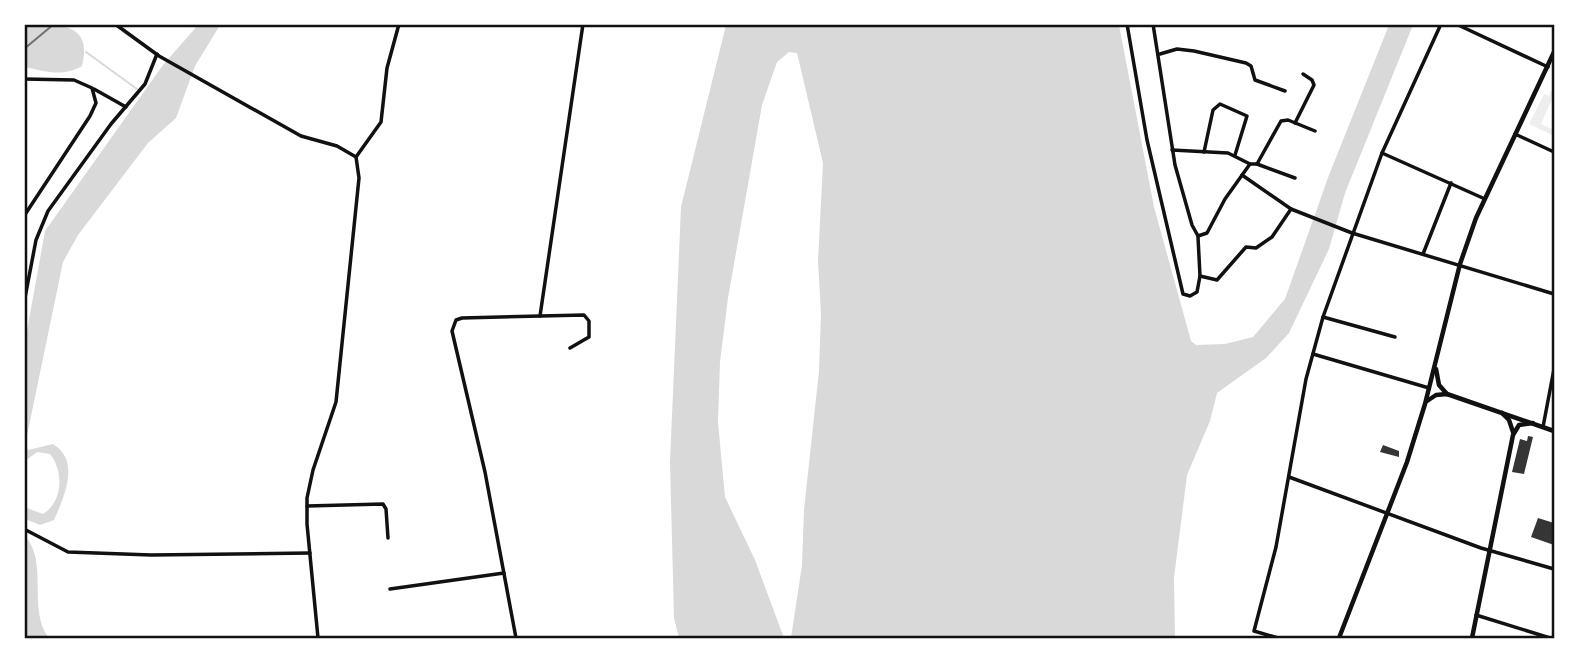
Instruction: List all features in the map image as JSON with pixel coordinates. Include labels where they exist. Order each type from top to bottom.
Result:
[{"type":"main road","points":[[1339,639],[1388,513],[1425,404],[1460,264],[1485,199],[1555,52]]},
{"type":"main road","points":[[1435,364],[1438,381],[1447,394]]},
{"type":"main road","points":[[1425,404],[1432,396],[1447,394],[1555,431]]},
{"type":"main road","points":[[1499,410],[1509,420],[1513,435]]},
{"type":"main road","points":[[1472,639],[1513,435],[1519,425],[1533,424]]},
{"type":"street","points":[[115,24],[158,55],[301,135],[337,146],[356,157]]},
{"type":"street","points":[[318,639],[307,506],[313,470],[336,402],[359,178],[356,157],[381,122],[387,68],[399,24]]},
{"type":"street","points":[[540,316],[583,24]]},
{"type":"street","points":[[1127,24],[1150,152],[1183,294],[1190,296],[1197,292],[1200,276],[1198,236],[1192,225],[1172,150],[1153,24]]},
{"type":"street","points":[[1278,639],[1254,631],[1276,547],[1312,353],[1382,153],[1441,24]]},
{"type":"street","points":[[1456,24],[1548,67]]},
{"type":"street","points":[[1159,54],[1177,49],[1247,64],[1252,68],[1255,80],[1285,91]]},
{"type":"street","points":[[24,303],[36,240],[48,211],[145,84],[158,55]]},
{"type":"street","points":[[1295,123],[1314,85],[1303,74]]},
{"type":"street","points":[[24,79],[74,80],[126,107]]},
{"type":"street","points":[[24,216],[90,116],[96,103],[92,89]]},
{"type":"street","points":[[1204,152],[1213,110],[1220,104],[1247,116],[1236,155]]},
{"type":"street","points":[[1257,164],[1281,121],[1315,131]]},
{"type":"street","points":[[1516,134],[1555,152]]},
{"type":"street","points":[[1172,150],[1236,155],[1250,164],[1257,164],[1294,178]]},
{"type":"street","points":[[1382,153],[1485,199]]},
{"type":"street","points":[[1198,236],[1207,233],[1225,199],[1250,164]]},
{"type":"street","points":[[1242,175],[1291,209],[1352,233],[1555,294]]},
{"type":"street","points":[[1423,254],[1451,183]]},
{"type":"street","points":[[1200,276],[1217,279],[1246,247],[1256,248],[1272,237],[1291,209]]},
{"type":"street","points":[[516,639],[485,472],[452,331],[456,320],[462,318],[586,316],[589,339],[570,348]]},
{"type":"street","points":[[1323,317],[1395,337]]},
{"type":"street","points":[[1312,353],[1429,388]]},
{"type":"street","points":[[1542,427],[1555,369]]},
{"type":"street","points":[[1289,476],[1490,550],[1555,569]]},
{"type":"street","points":[[307,506],[383,504],[386,509],[388,538]]},
{"type":"street","points":[[25,530],[68,552],[150,555],[310,553]]},
{"type":"street","points":[[390,589],[504,573]]},
{"type":"street","points":[[1476,615],[1550,639]]},
{"type":"shaded area","points":[[24,25],[59,26],[77,33],[82,40],[84,51],[82,66],[68,72],[47,72],[25,67]]},
{"type":"shaded area","points":[[198,25],[220,25],[195,66],[176,118],[148,143],[78,235],[63,262],[25,445],[25,342],[45,231],[163,65]]},
{"type":"shaded area","points":[[726,25],[1119,25],[1154,207],[1191,341],[1196,345],[1225,344],[1253,337],[1285,299],[1329,175],[1389,25],[1413,25],[1345,193],[1329,249],[1289,333],[1266,358],[1217,393],[1210,421],[1187,475],[1174,578],[1175,638],[791,638],[802,565],[804,510],[819,371],[821,314],[818,261],[823,163],[797,53],[789,52],[777,62],[762,105],[728,298],[720,362],[718,422],[725,497],[755,560],[784,638],[679,638],[674,618],[670,462],[681,207]]},
{"type":"shaded area","points":[[1552,90],[1554,95],[1541,124],[1554,130],[1554,136],[1529,124],[1544,94],[1549,96]]},
{"type":"shaded area","points":[[53,444],[61,451],[68,469],[68,480],[54,520],[40,525],[25,519],[24,507],[43,514],[50,509],[58,494],[58,469],[50,454],[37,452],[25,461],[25,445],[28,450]]},
{"type":"shaded area","points":[[25,536],[36,559],[39,614],[49,638],[27,638]]},
{"type":"building","points":[[1528,436],[1533,437],[1524,474],[1512,472],[1520,439],[1527,441]]},
{"type":"building","points":[[1383,445],[1399,451],[1399,457],[1380,452]]},
{"type":"building","points":[[1538,518],[1554,523],[1554,545],[1531,537]]},
{"type":"waterway","points":[[86,52],[137,89]]},
{"type":"railway","points":[[24,49],[54,24]]}]
